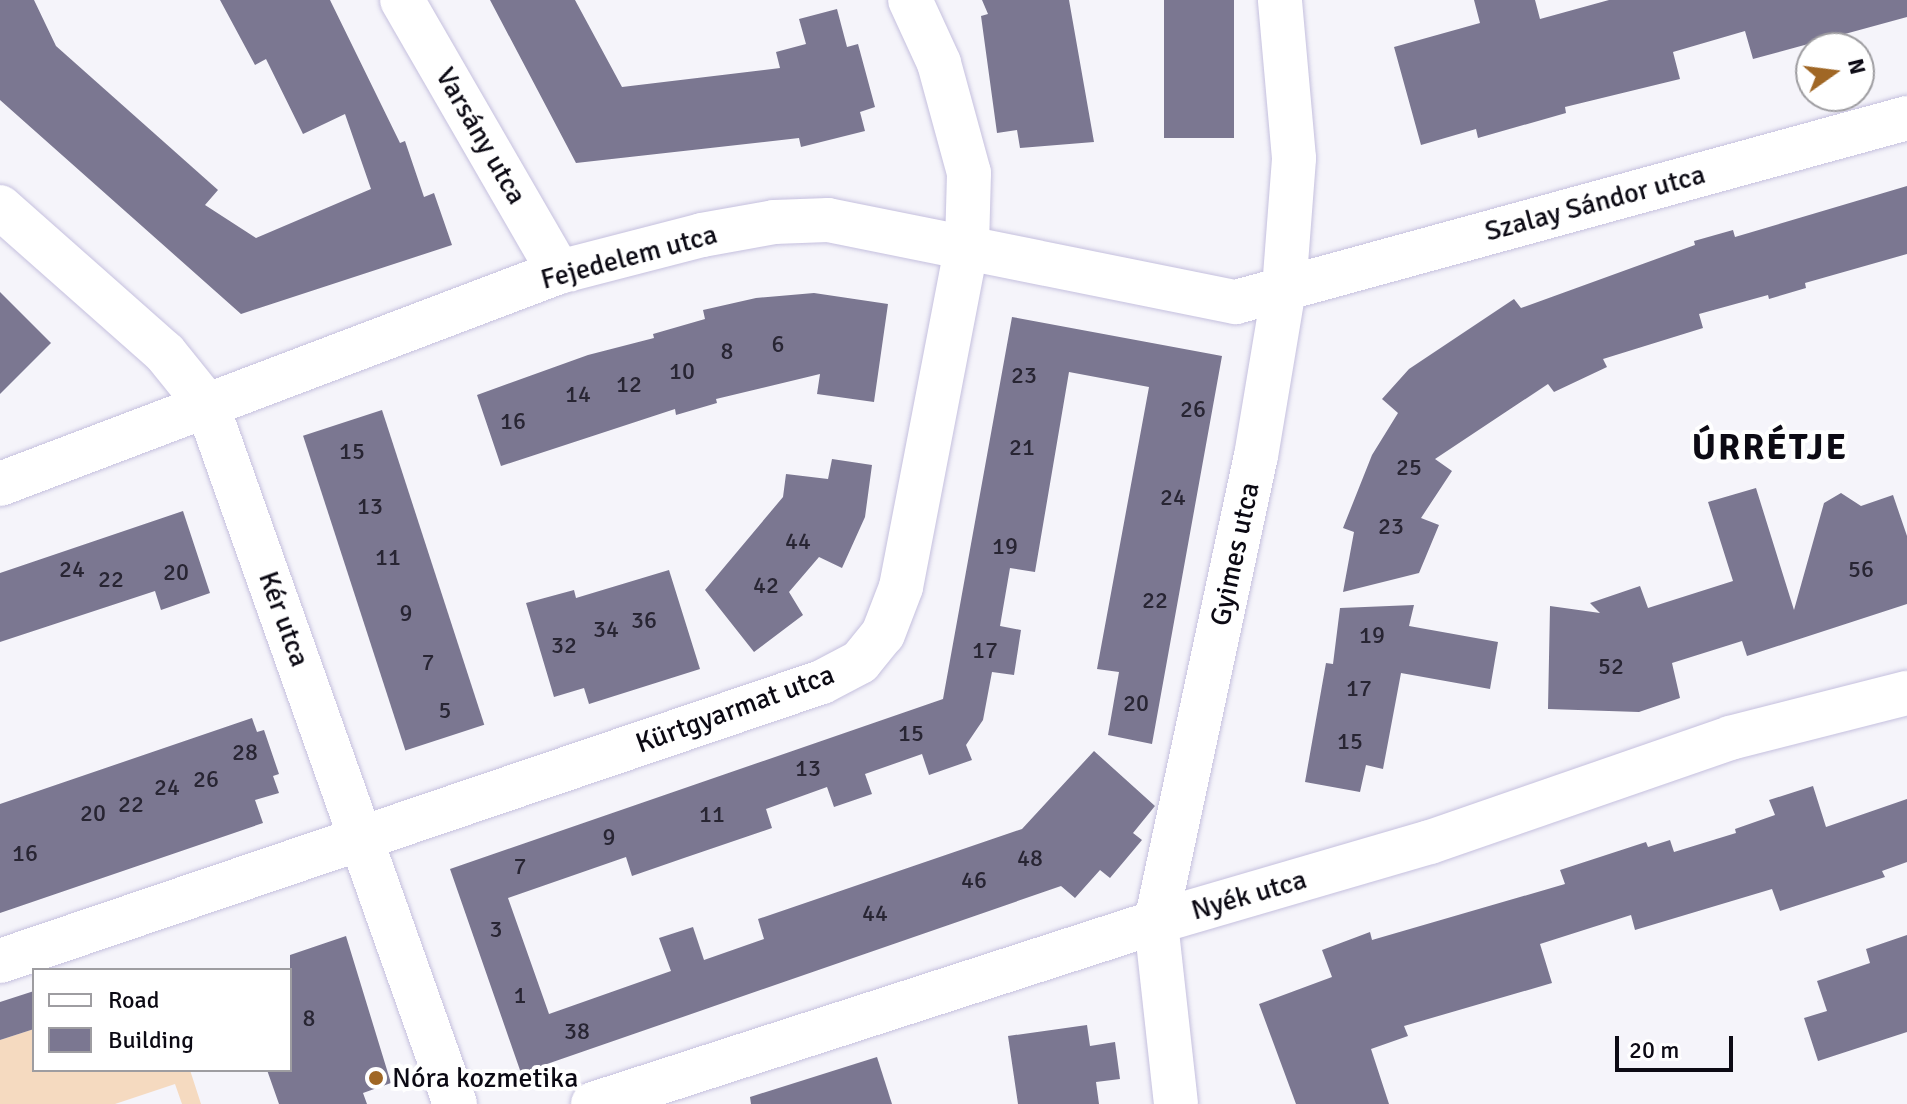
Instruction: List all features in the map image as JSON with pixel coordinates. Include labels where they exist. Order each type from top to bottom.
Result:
[{"type":"street","name":"Varsány utca","points":[[402,0],[559,272]]},
{"type":"street","name":"Kürtgyarmat utca","points":[[0,961],[822,682],[860,662],[883,634],[901,587],[967,245],[969,173],[939,63],[910,0]]},
{"type":"street","name":"Gyimes utca","points":[[1176,1104],[1156,922],[1256,456],[1284,289],[1294,158],[1280,0]]},
{"type":"street","name":"Szalay Sándor utca","points":[[1284,289],[1907,118]]},
{"type":"street","name":"Kér utca","points":[[0,207],[165,353],[207,405],[455,1104]]},
{"type":"street","name":"Fejedelem utca","points":[[0,484],[559,272],[774,222],[828,220],[967,245],[1236,302],[1284,289]]},
{"type":"street","name":"Nyék utca","points":[[593,1104],[1156,922],[1430,842],[1730,738],[1907,693]]},
{"type":"shaded area","points":[[32,1030],[32,1072],[191,1072],[201,1104],[182,1104],[175,1084],[115,1104],[0,1104],[0,1040]]},
{"type":"building","points":[[0,0],[34,0],[56,46],[218,190],[205,205],[256,238],[371,189],[345,114],[303,134],[266,59],[255,65],[220,0],[330,0],[400,143],[405,141],[424,197],[434,193],[452,245],[241,314],[0,100]]},
{"type":"building","points":[[490,0],[575,0],[622,87],[780,68],[776,52],[806,44],[799,19],[837,9],[847,47],[858,44],[875,107],[860,112],[865,131],[801,147],[799,138],[576,163]]},
{"type":"building","points":[[982,0],[1069,0],[1094,142],[1020,148],[1017,130],[997,133],[981,16],[988,14]]},
{"type":"building","points":[[1164,0],[1234,0],[1234,138],[1164,138]]},
{"type":"building","points":[[1474,0],[1535,0],[1540,19],[1609,0],[1907,0],[1907,17],[1852,32],[1795,32],[1795,48],[1753,59],[1745,31],[1673,52],[1680,79],[1565,107],[1566,113],[1478,138],[1476,129],[1421,145],[1394,47],[1480,23]]},
{"type":"building","points":[[1907,186],[1907,254],[1805,283],[1806,288],[1769,299],[1768,295],[1699,314],[1703,328],[1603,359],[1607,367],[1554,392],[1548,384],[1435,459],[1452,471],[1421,518],[1439,525],[1419,573],[1343,592],[1354,532],[1343,528],[1372,455],[1398,413],[1382,399],[1409,369],[1514,299],[1521,308],[1695,245],[1694,241],[1733,230],[1735,237]]},
{"type":"building","points":[[0,292],[51,343],[0,394]]},
{"type":"building","points":[[814,293],[888,304],[874,402],[817,394],[820,374],[716,399],[717,403],[676,415],[675,409],[501,466],[477,395],[588,355],[654,338],[653,334],[705,319],[703,310],[756,298]]},
{"type":"building","points":[[1012,317],[1222,356],[1152,744],[1108,735],[1119,672],[1097,669],[1149,387],[1069,372],[1035,572],[1010,568],[1000,626],[1021,630],[1014,675],[992,672],[983,720],[966,745],[972,760],[929,775],[922,754],[865,774],[872,794],[834,807],[827,787],[766,809],[772,828],[632,876],[626,857],[508,898],[549,1014],[671,971],[659,938],[693,927],[704,960],[764,939],[758,919],[1022,829],[1094,751],[1155,806],[1133,833],[1142,840],[1110,878],[1100,870],[1075,898],[1061,886],[521,1073],[450,869],[943,699]]},
{"type":"building","points":[[382,410],[484,725],[405,750],[303,436]]},
{"type":"building","points":[[832,459],[872,465],[865,517],[842,568],[819,557],[789,592],[803,615],[754,652],[705,590],[783,497],[786,474],[828,479]]},
{"type":"building","points":[[1756,488],[1794,610],[1824,503],[1841,493],[1861,506],[1893,495],[1907,536],[1907,604],[1747,656],[1742,641],[1672,663],[1680,698],[1639,712],[1548,709],[1550,606],[1600,613],[1590,603],[1640,586],[1648,608],[1733,581],[1708,502]]},
{"type":"building","points":[[183,511],[210,593],[161,610],[155,591],[0,642],[0,573]]},
{"type":"building","points":[[669,570],[700,669],[589,704],[584,688],[554,697],[526,603],[574,590],[576,598]]},
{"type":"building","points":[[1414,605],[1409,626],[1498,642],[1490,689],[1401,673],[1383,769],[1366,765],[1360,792],[1305,782],[1326,663],[1333,664],[1340,608]]},
{"type":"building","points":[[252,718],[257,732],[264,730],[279,774],[273,776],[279,793],[255,800],[263,823],[0,913],[0,804]]},
{"type":"building","points":[[1813,786],[1826,827],[1907,799],[1907,862],[1882,871],[1885,877],[1780,911],[1772,889],[1635,930],[1631,915],[1540,944],[1552,983],[1404,1026],[1408,1036],[1371,1049],[1389,1104],[1296,1104],[1259,1004],[1332,977],[1322,950],[1370,932],[1372,940],[1565,884],[1560,870],[1646,842],[1648,847],[1670,840],[1674,852],[1736,833],[1735,829],[1775,815],[1769,800]]},
{"type":"building","points":[[1907,935],[1907,1032],[1818,1061],[1804,1018],[1827,1011],[1817,981],[1870,963],[1866,949]]},
{"type":"building","points":[[346,936],[391,1083],[363,1093],[367,1104],[279,1104],[268,1072],[292,1072],[290,955]]},
{"type":"building","points":[[32,992],[32,1030],[0,1040],[0,1002]]},
{"type":"building","points":[[1087,1025],[1090,1046],[1115,1042],[1120,1079],[1096,1082],[1099,1104],[1018,1104],[1008,1036]]},
{"type":"building","points":[[877,1057],[892,1104],[751,1104],[750,1097]]},
{"type":"place","name":"Nóra kozmetika","points":[[376,1078]]},
{"type":"district","name":"ÚRRÉTJE","points":[[1770,448]]}]
